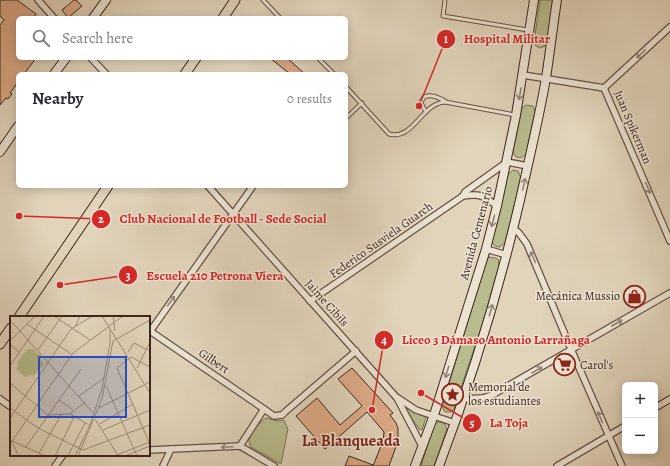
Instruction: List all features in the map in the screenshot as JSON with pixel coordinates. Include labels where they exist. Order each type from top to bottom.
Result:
[{"type":"main road","points":[[224,16],[235,0]]},
{"type":"main road","points":[[186,72],[195,60]]},
{"type":"main road","points":[[20,316],[107,188]]},
{"type":"main road","points":[[0,344],[10,329]]},
{"type":"street","points":[[38,0],[52,16]]},
{"type":"street","points":[[94,16],[106,0]]},
{"type":"street","name":"Avenida Centenario","points":[[415,466],[434,415],[486,249],[497,206],[516,115],[534,0]]},
{"type":"street","points":[[439,466],[455,424],[507,255],[528,166],[546,79],[557,0]]},
{"type":"street","points":[[523,75],[604,88],[670,27]]},
{"type":"street","points":[[56,72],[64,60]]},
{"type":"street","points":[[93,60],[104,72]]},
{"type":"street","name":"Juan Spikerman","points":[[604,88],[670,240]]},
{"type":"street","points":[[0,152],[16,129]]},
{"type":"street","points":[[507,162],[528,166]]},
{"type":"street","name":"Federico Susviela Guarch","points":[[310,301],[464,196],[466,192],[507,162]]},
{"type":"street","name":"Jaime Cibils","points":[[210,188],[397,398],[422,446]]},
{"type":"street","points":[[150,332],[252,188]]},
{"type":"street","points":[[464,196],[476,194],[483,196],[497,206]]},
{"type":"street","points":[[513,228],[519,233],[527,244],[622,466]]},
{"type":"street","points":[[486,249],[507,255]]},
{"type":"street","points":[[463,399],[483,398],[492,395],[670,293]]},
{"type":"street","name":"Gilbert","points":[[150,332],[264,409]]},
{"type":"street","points":[[240,446],[264,409],[274,416],[282,415],[356,352]]},
{"type":"street","name":"Jaime Cibils","points":[[397,398],[416,410],[434,415],[455,424]]},
{"type":"street","points":[[0,399],[10,406]]},
{"type":"street","points":[[658,406],[670,399]]},
{"type":"street","points":[[557,466],[622,428]]},
{"type":"street","points":[[150,450],[240,446],[272,466]]},
{"type":"street","points":[[163,466],[171,449]]},
{"type":"street","points":[[56,466],[62,456]]},
{"type":"lane","points":[[263,0],[278,16]]},
{"type":"lane","points":[[445,0],[443,16],[530,30]]},
{"type":"lane","points":[[320,60],[332,72]]},
{"type":"lane","points":[[348,89],[389,134],[395,136],[404,133],[436,103],[446,102],[516,115]]},
{"type":"lane","points":[[426,112],[421,102],[424,97],[436,96],[446,102]]},
{"type":"lane","points":[[348,116],[362,103]]},
{"type":"green space","points":[[540,0],[553,0],[547,41],[545,46],[540,48],[536,46],[534,42]]},
{"type":"green space","points":[[526,105],[533,106],[535,111],[526,154],[519,158],[515,156],[513,151],[522,108]]},
{"type":"green space","points":[[513,170],[518,171],[521,178],[505,243],[500,247],[497,247],[494,245],[492,240],[508,174]]},
{"type":"green space","points":[[489,257],[498,259],[499,266],[482,325],[454,409],[451,412],[445,412],[442,407],[486,261]]},
{"type":"green space","points":[[400,401],[409,409],[426,417],[422,430],[419,429]]},
{"type":"green space","points":[[266,418],[278,421],[284,420],[288,429],[281,464],[251,447],[250,444],[249,440],[253,431]]},
{"type":"green space","points":[[439,422],[444,423],[447,429],[434,466],[421,466],[433,428],[435,424]]},
{"type":"building","points":[[0,0],[17,0],[36,14],[35,16],[16,16],[16,60],[34,60],[26,72],[16,72],[16,85],[10,93],[12,94],[0,105],[0,25],[4,20],[0,16]]},
{"type":"building","points":[[74,0],[82,6],[70,16],[66,16],[62,10]]},
{"type":"building","points":[[272,60],[289,60],[303,72],[288,72]]},
{"type":"building","points":[[352,368],[393,413],[390,415],[398,428],[398,441],[389,466],[373,466],[383,441],[384,432],[367,412],[325,449],[296,416],[317,398],[340,425],[362,406],[338,379]]},
{"type":"building","points":[[349,456],[373,465],[345,466]]},
{"type":"place","name":"Hospital Militar","points":[[419,106]]},
{"type":"place","name":"Club Nacional de Football - Sede Social","points":[[19,216]]},
{"type":"place","name":"Escuela 210 Petrona Viera","points":[[60,285]]},
{"type":"place","name":"Mecánica Mussio","points":[[635,296]]},
{"type":"place","name":"Carol's","points":[[564,365]]},
{"type":"place","name":"La Toja","points":[[421,393]]},
{"type":"place","name":"Memorial de los estudiantes","points":[[453,394]]},
{"type":"place","name":"Liceo 3 Dámaso Antonio Larrañaga","points":[[372,410]]},
{"type":"district","name":"La Blanqueada","points":[[351,440]]}]
